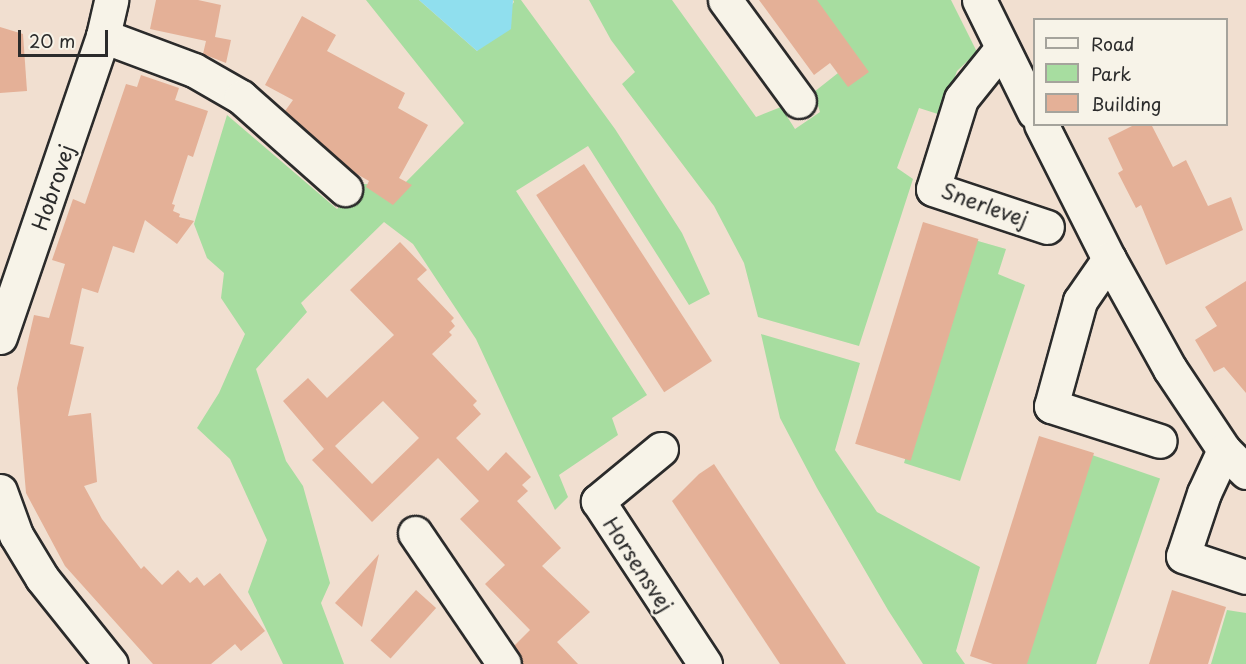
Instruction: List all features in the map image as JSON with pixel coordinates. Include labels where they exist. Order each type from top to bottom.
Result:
[{"type":"street","name":"Hobrovej","points":[[0,337],[103,36],[111,0]]},
{"type":"street","points":[[725,0],[799,101]]},
{"type":"street","points":[[979,0],[1033,108]]},
{"type":"street","points":[[103,36],[194,70],[241,97],[345,189]]},
{"type":"street","name":"Snerlevej","points":[[1002,48],[961,99],[933,189],[1047,227]]},
{"type":"street","points":[[1042,126],[1109,259],[1170,369],[1235,461],[1204,493],[1183,556],[1246,577]]},
{"type":"street","points":[[1109,259],[1080,301],[1051,406],[1160,441]]},
{"type":"street","name":"Horsensvej","points":[[661,449],[598,501],[705,664]]},
{"type":"street","points":[[0,491],[16,535],[42,578],[111,664]]},
{"type":"street","points":[[415,533],[504,664]]},
{"type":"green space","points":[[366,0],[419,0],[477,51],[514,2],[513,0],[521,0],[615,129],[682,233],[710,294],[689,305],[588,146],[516,191],[647,395],[612,418],[618,435],[559,475],[568,497],[555,510],[476,339],[413,244],[384,222],[301,303],[307,312],[256,369],[286,461],[303,486],[330,583],[321,603],[344,664],[283,664],[248,592],[267,540],[230,459],[197,428],[219,393],[245,334],[221,298],[224,273],[207,258],[194,224],[227,115],[337,209],[362,184],[403,185],[464,123]]},
{"type":"green space","points":[[589,0],[672,0],[756,117],[781,107],[795,129],[820,112],[814,92],[857,58],[815,0],[951,0],[977,52],[957,71],[941,115],[919,108],[897,168],[913,179],[859,346],[758,317],[744,263],[714,206],[622,84],[635,72],[611,40]]},
{"type":"green space","points":[[971,239],[1006,249],[998,274],[1025,285],[960,481],[904,463]]},
{"type":"green space","points":[[761,334],[860,363],[835,450],[877,512],[980,567],[956,651],[965,664],[923,664],[888,610],[817,488],[780,418]]},
{"type":"green space","points":[[1092,455],[1160,478],[1096,664],[1021,662]]},
{"type":"green space","points":[[1227,610],[1246,613],[1246,664],[1211,664]]},
{"type":"water","points":[[419,0],[513,0],[511,29],[477,51]]},
{"type":"building","points":[[156,0],[198,0],[221,5],[215,37],[231,40],[226,63],[203,54],[206,41],[150,29]]},
{"type":"building","points":[[759,0],[817,0],[869,72],[848,87],[830,63],[814,75]]},
{"type":"building","points":[[302,16],[336,35],[327,51],[405,93],[398,108],[428,125],[399,178],[412,185],[393,205],[366,187],[369,181],[355,173],[285,111],[293,100],[265,85]]},
{"type":"building","points":[[0,27],[23,34],[27,91],[0,93]]},
{"type":"building","points":[[141,75],[179,88],[175,100],[208,111],[193,157],[188,155],[172,204],[175,205],[173,211],[180,214],[179,217],[194,221],[177,244],[145,220],[134,253],[113,246],[98,293],[82,288],[70,344],[84,347],[68,416],[91,413],[97,482],[84,486],[102,519],[141,569],[144,566],[162,585],[178,570],[190,583],[197,577],[204,586],[220,573],[265,631],[241,651],[235,644],[211,664],[153,664],[65,566],[26,493],[17,388],[34,315],[49,318],[65,264],[52,260],[73,199],[85,204],[126,84],[137,87]]},
{"type":"building","points":[[1132,126],[1152,126],[1173,167],[1186,160],[1208,206],[1231,197],[1243,230],[1166,265],[1141,205],[1136,208],[1118,173],[1123,170],[1108,138]]},
{"type":"building","points":[[584,164],[712,361],[664,392],[536,195]]},
{"type":"building","points":[[923,222],[978,239],[911,461],[855,444]]},
{"type":"building","points":[[400,242],[427,270],[417,279],[454,318],[451,321],[455,326],[449,332],[452,335],[432,354],[477,401],[473,405],[481,414],[456,438],[488,471],[506,452],[531,477],[522,485],[528,491],[517,501],[561,548],[542,566],[590,612],[557,642],[578,664],[523,664],[514,646],[530,630],[485,584],[505,565],[460,519],[479,501],[438,458],[372,522],[312,460],[324,449],[283,401],[308,378],[327,398],[394,335],[350,290]],"holes":[[[383,401],[419,438],[372,484],[335,446]]]},
{"type":"building","points":[[1246,281],[1246,393],[1224,367],[1214,372],[1195,340],[1217,326],[1205,307]]},
{"type":"building","points":[[1039,436],[1094,453],[1027,664],[993,664],[970,656]]},
{"type":"building","points":[[714,464],[846,664],[780,664],[672,501],[699,474]]},
{"type":"building","points":[[379,554],[362,627],[335,603]]},
{"type":"building","points":[[416,590],[436,608],[391,659],[370,641]]},
{"type":"building","points":[[1172,590],[1226,607],[1208,664],[1149,664]]}]
